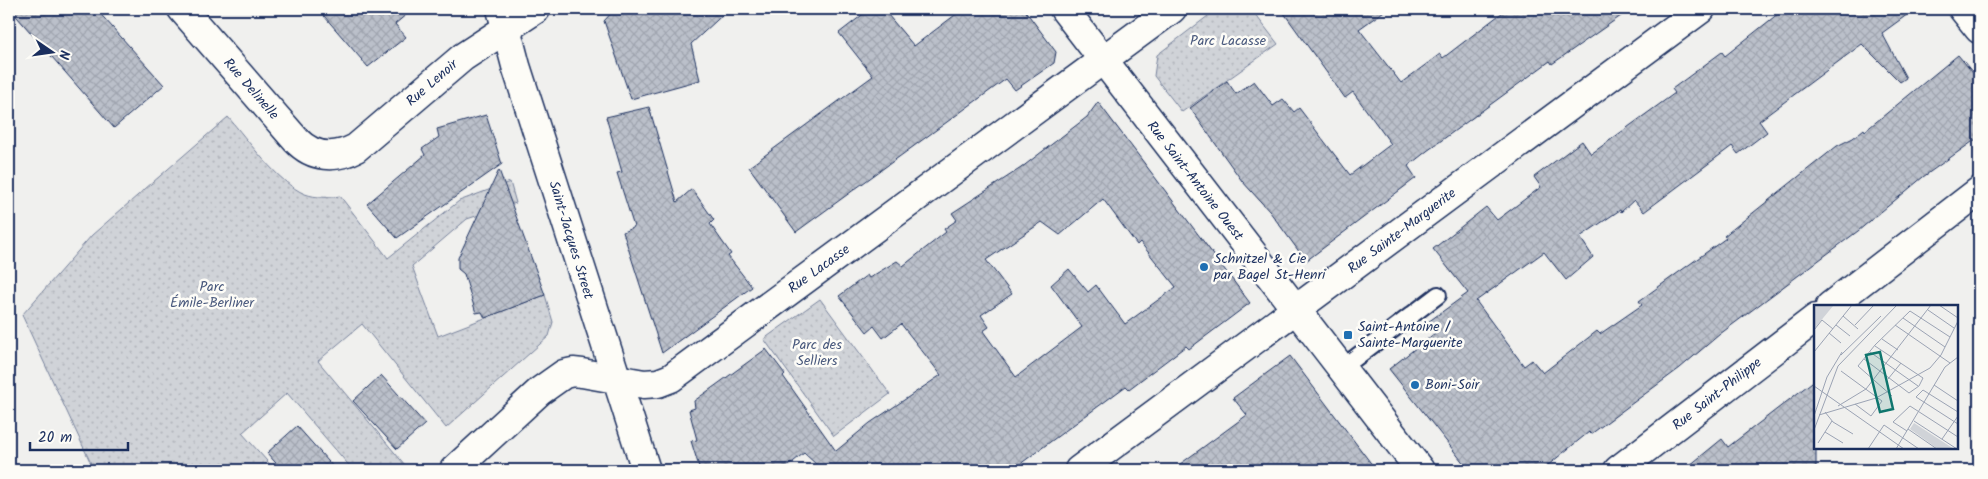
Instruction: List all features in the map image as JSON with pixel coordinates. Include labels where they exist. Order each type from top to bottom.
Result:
[{"type":"street","name":"Rue Delinelle","points":[[182,9],[258,99],[300,144],[312,152],[330,156]]},
{"type":"street","name":"Rue Lenoir","points":[[330,156],[356,148],[463,57],[503,19],[536,9]]},
{"type":"street","name":"Rue Saint-Antoine Ouest","points":[[1064,9],[1102,61],[1420,470]]},
{"type":"street","name":"Rue Lacasse","points":[[454,470],[528,401],[564,374],[573,372],[651,384],[670,378],[1172,9]]},
{"type":"street","name":"Rue Sainte-Marguerite","points":[[1079,470],[1700,9]]},
{"type":"street","points":[[1963,9],[1979,30]]},
{"type":"street","name":"Saint-Jacques Street","points":[[503,19],[646,470]]},
{"type":"street","points":[[1831,305],[1979,191]]},
{"type":"street","name":"Rue Saint-Philippe","points":[[1618,470],[1814,320]]},
{"type":"lane","points":[[1342,368],[1438,295]]},
{"type":"green space","name":"Parc Lacasse","points":[[1217,9],[1251,9],[1278,44],[1182,112],[1154,76],[1157,55]]},
{"type":"green space","name":"Parc Émile-Berliner","points":[[228,117],[274,171],[295,188],[305,194],[314,196],[340,196],[388,258],[459,201],[510,182],[516,203],[467,219],[412,266],[438,336],[545,295],[553,322],[549,336],[446,428],[362,324],[318,361],[405,465],[399,470],[353,470],[287,393],[242,433],[275,470],[94,470],[22,315],[92,235]]},
{"type":"green space","name":"Parc des Selliers","points":[[820,299],[890,394],[834,436],[764,339]]},
{"type":"building","points":[[10,9],[96,9],[164,85],[114,128]]},
{"type":"building","points":[[318,9],[413,9],[395,24],[406,37],[368,67]]},
{"type":"building","points":[[615,9],[729,9],[691,44],[700,80],[631,99],[604,21]]},
{"type":"building","points":[[870,9],[883,9],[914,46],[963,9],[1024,9],[1056,52],[1054,63],[1015,90],[1006,79],[796,232],[749,167],[873,76],[839,33]]},
{"type":"building","points":[[1281,9],[1387,9],[1359,29],[1401,83],[1440,54],[1443,58],[1507,9],[1631,9],[1552,64],[1550,61],[1427,151],[1408,166],[1416,178],[1306,261],[1270,212],[1242,181],[1190,108],[1227,81],[1236,94],[1254,81],[1273,106],[1283,99],[1294,112],[1299,108],[1350,175],[1391,144],[1353,92],[1345,98]]},
{"type":"building","points":[[1784,9],[1915,9],[1882,33],[1906,78],[1900,82],[1862,44],[1759,121],[1767,132],[1738,154],[1732,146],[1644,212],[1634,200],[1621,212],[1620,210],[1580,237],[1593,257],[1566,280],[1544,252],[1476,301],[1524,366],[1532,360],[1543,373],[1597,331],[1600,334],[1642,305],[1639,301],[1726,238],[1724,236],[1837,146],[1853,138],[1864,129],[1865,131],[1958,55],[1979,80],[1979,137],[1923,177],[1858,231],[1720,334],[1680,368],[1591,434],[1589,432],[1542,470],[1469,470],[1389,369],[1435,333],[1428,322],[1468,293],[1433,249],[1486,207],[1497,220],[1541,187],[1534,177],[1582,141],[1591,154],[1675,93],[1672,89],[1722,52],[1725,56]]},
{"type":"building","points":[[1098,102],[1250,303],[1189,349],[1186,346],[1129,389],[1126,386],[1012,470],[813,470],[818,466],[804,453],[783,470],[700,470],[691,441],[697,440],[689,410],[695,408],[694,401],[766,349],[785,374],[783,376],[836,451],[870,423],[941,375],[901,324],[883,338],[874,326],[867,332],[839,296],[867,275],[869,278],[897,261],[903,266],[946,232],[944,229],[957,220],[952,213],[1021,168],[1087,117]],"holes":[[[1103,199],[1137,245],[1140,242],[1176,287],[1125,324],[1096,285],[1088,292],[1069,269],[1051,285],[1082,327],[1016,377],[983,331],[989,327],[981,315],[1012,294],[986,260],[1042,222],[1060,235]]]},
{"type":"building","points":[[649,107],[677,202],[692,189],[714,220],[710,224],[731,254],[728,256],[752,287],[662,353],[623,232],[634,227],[617,173],[622,172],[606,117]]},
{"type":"building","points":[[486,115],[502,164],[397,238],[367,204],[425,155],[422,149],[439,137],[437,129]]},
{"type":"building","points":[[499,170],[545,295],[485,318],[482,312],[476,313],[464,274],[458,269],[458,258]]},
{"type":"building","points":[[1290,356],[1376,470],[1172,470],[1247,415],[1233,398]]},
{"type":"building","points":[[381,375],[425,424],[397,449],[353,401]]},
{"type":"building","points":[[1814,381],[1814,449],[1816,449],[1816,470],[1684,470],[1722,439],[1728,447]]},
{"type":"building","points":[[297,426],[336,470],[282,470],[267,453]]},
{"type":"place","name":"Schnitzel & Cie par Bagel St-Henri","points":[[1204,267]]},
{"type":"place","name":"Saint-Antoine / Sainte-Marguerite","points":[[1348,335]]},
{"type":"place","name":"Boni-Soir","points":[[1415,385]]}]
